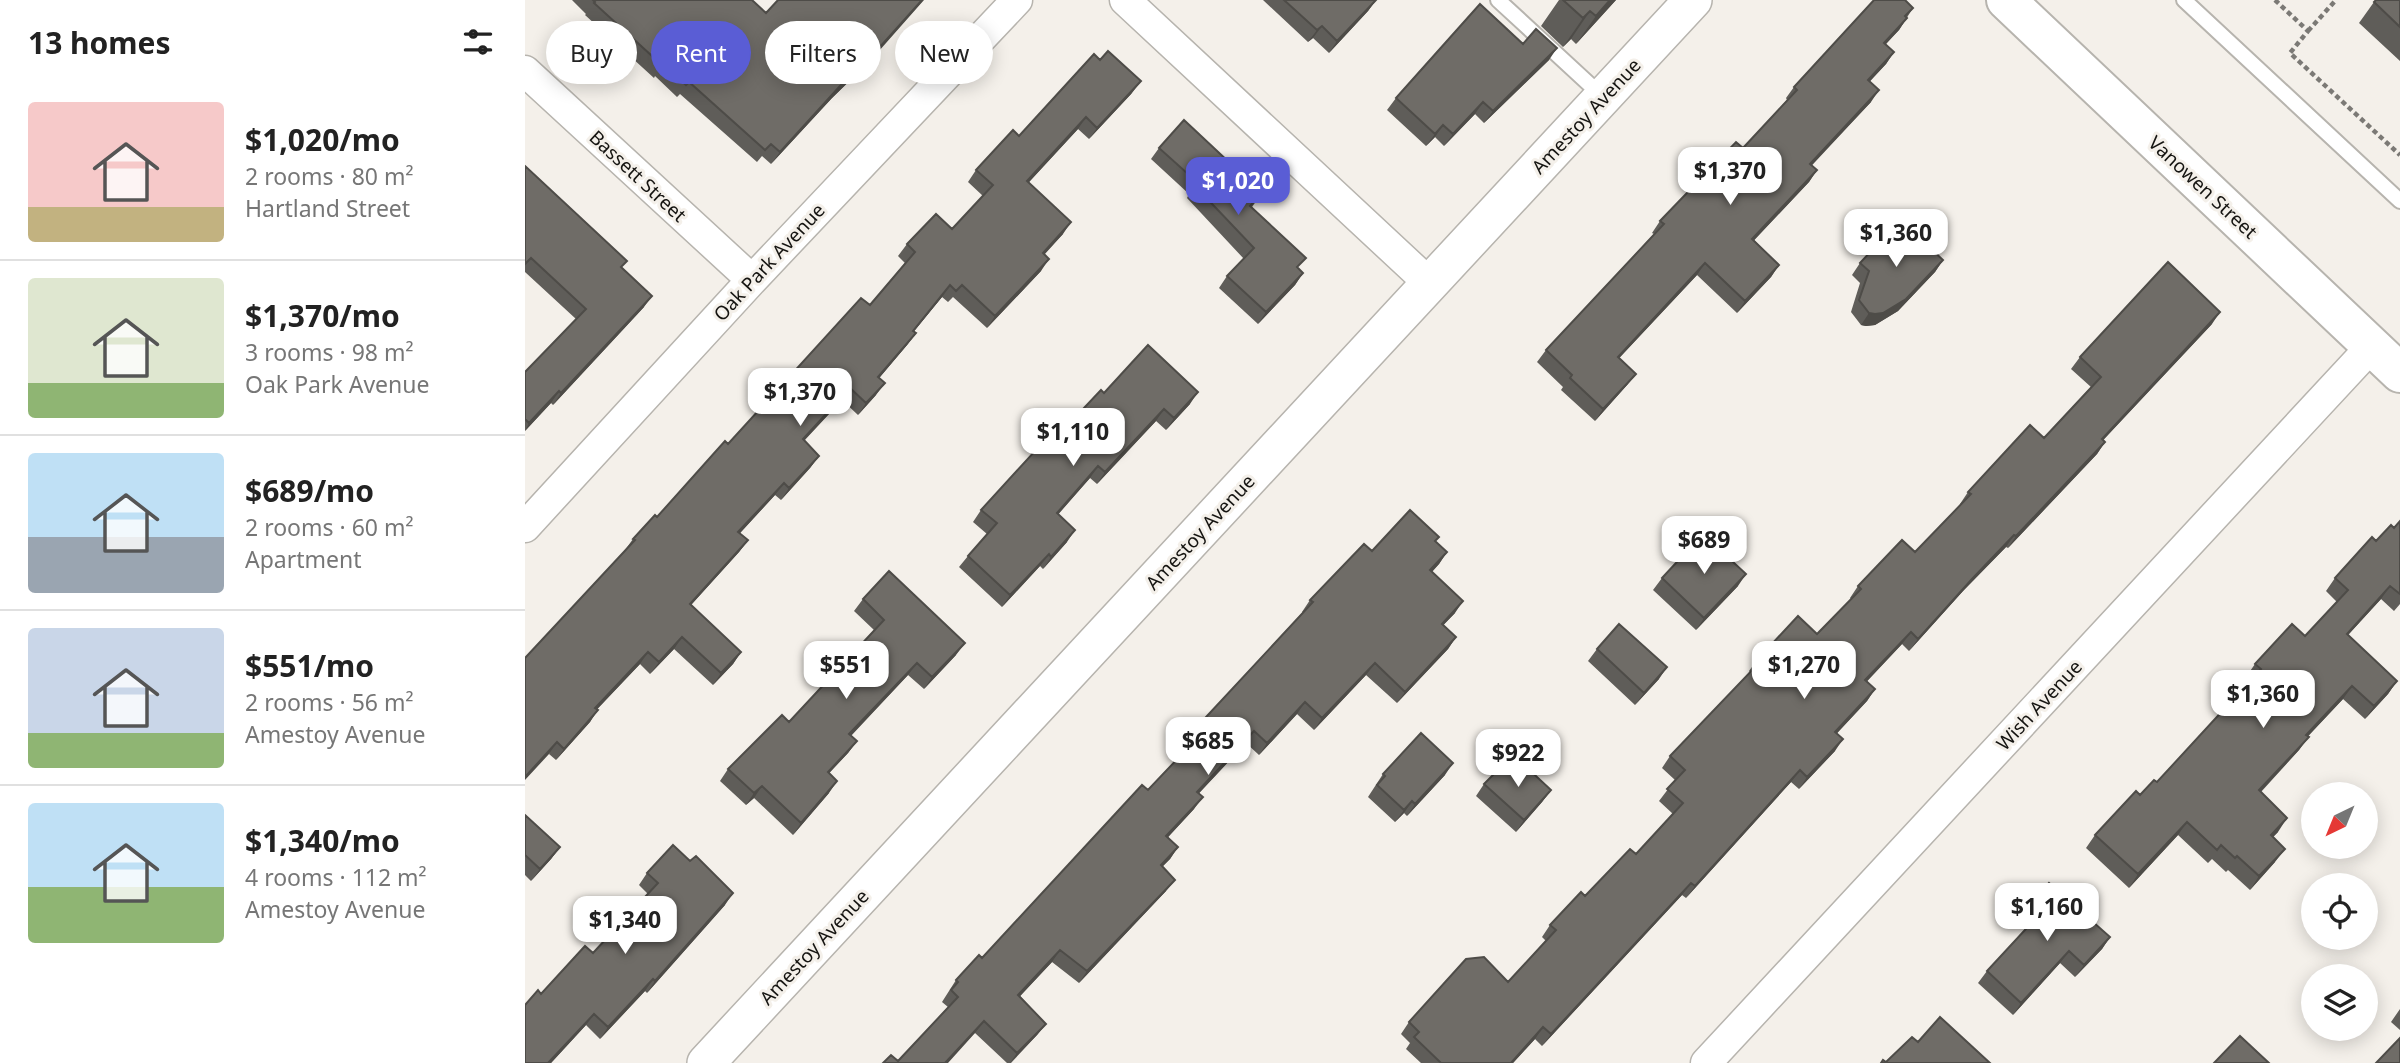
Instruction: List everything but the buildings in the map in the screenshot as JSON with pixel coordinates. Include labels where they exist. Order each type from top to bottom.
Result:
[{"type":"main road","name":"Vanowen Street","points":[[2006,0],[2400,373]]},
{"type":"street","name":"Oak Park Avenue","points":[[525,527],[752,280],[1017,0]]},
{"type":"street","points":[[1125,0],[1430,284]]},
{"type":"street","name":"Amestoy Avenue","points":[[706,1063],[1693,0]]},
{"type":"street","name":"Bassett Street","points":[[525,71],[752,280]]},
{"type":"street","name":"Wish Avenue","points":[[1706,1063],[2372,346]]},
{"type":"lane","points":[[1498,0],[1603,97]]},
{"type":"lane","points":[[2183,0],[2400,201]]},
{"type":"path","points":[[2275,0],[2308,31]]},
{"type":"path","points":[[2336,0],[2290,53],[2400,155]]}]
